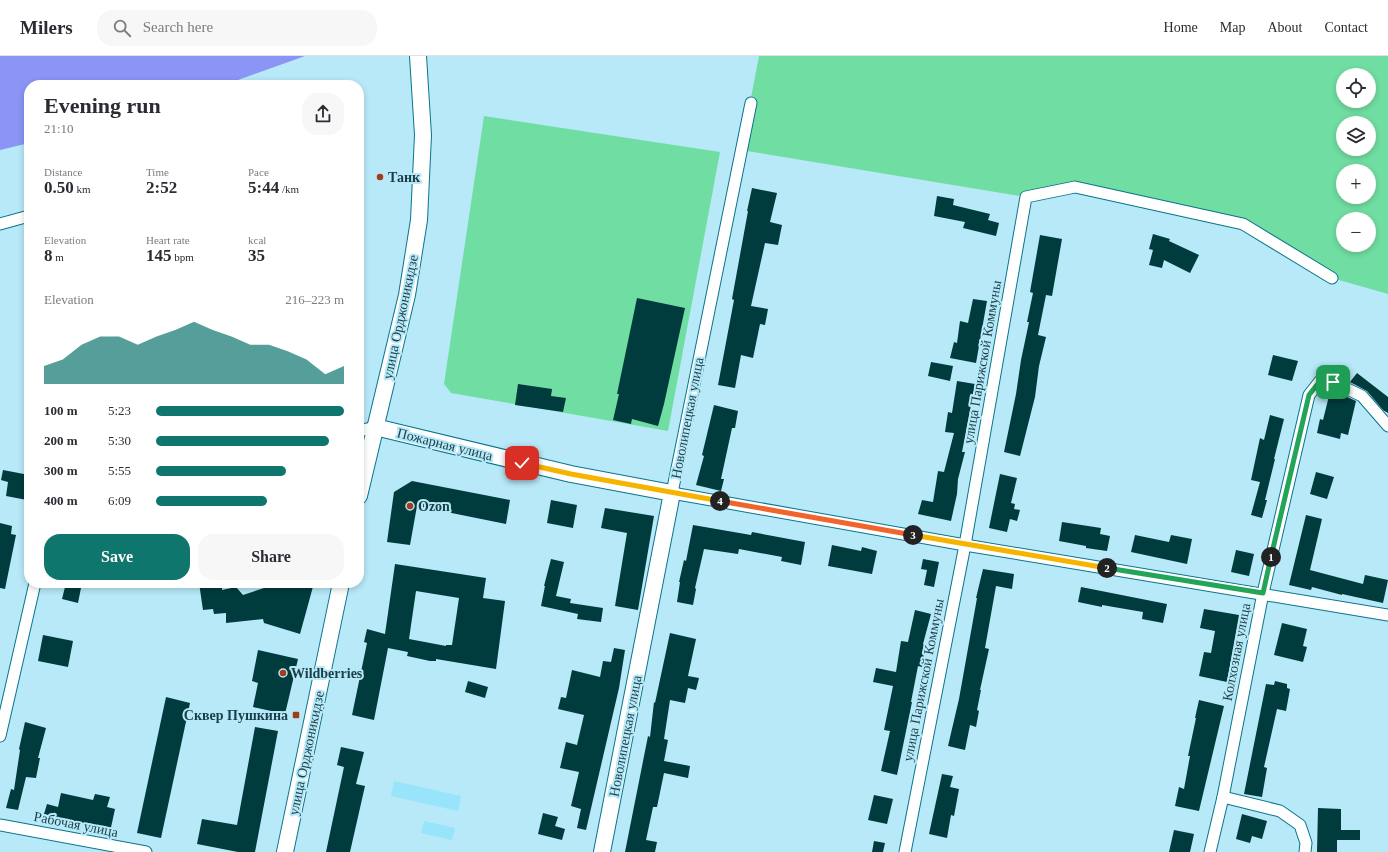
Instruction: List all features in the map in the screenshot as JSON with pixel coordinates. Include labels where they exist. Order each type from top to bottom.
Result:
[{"type":"main road","name":"улица Орджоникидзе","points":[[364,474],[407,295],[418,220],[423,135],[418,56]]},
{"type":"main road","name":"Пожарная улица","points":[[375,427],[571,474],[672,492]]},
{"type":"main road","name":"Новолипецкая улица","points":[[602,852],[672,492]]},
{"type":"main road","name":"улица Орджоникидзе","points":[[285,852],[340,588]]},
{"type":"street","name":"Новолипецкая улица","points":[[672,492],[751,103]]},
{"type":"street","name":"улица Парижской Коммуны","points":[[905,852],[965,545],[1026,197],[1075,187],[1243,224],[1332,278]]},
{"type":"street","points":[[0,224],[24,217]]},
{"type":"street","name":"Колхозная улица","points":[[1210,852],[1223,797],[1263,593],[1309,395],[1320,381],[1333,382],[1362,396],[1388,426]]},
{"type":"street","points":[[364,430],[375,427]]},
{"type":"street","name":"Пожарная улица","points":[[672,492],[965,545],[1263,593],[1388,615]]},
{"type":"street","points":[[0,736],[34,588]]},
{"type":"street","points":[[1223,797],[1280,811],[1300,825],[1306,843],[1305,852]]},
{"type":"street","name":"Рабочая улица","points":[[0,825],[146,852]]},
{"type":"shaded area","points":[[394,781],[461,796],[458,811],[391,796]]},
{"type":"shaded area","points":[[424,821],[455,828],[452,840],[421,833]]},
{"type":"green space","points":[[759,56],[1388,56],[1388,294],[1332,278],[1243,224],[1075,187],[1026,197],[741,150]]},
{"type":"green space","points":[[484,116],[720,152],[668,431],[451,393],[444,384]]},
{"type":"water","points":[[0,56],[305,56],[238,80],[24,80],[24,144],[0,150]]},
{"type":"building","points":[[752,188],[777,193],[770,222],[782,225],[778,245],[765,243],[751,306],[768,309],[765,325],[760,324],[753,358],[741,355],[735,388],[718,385],[734,300],[732,299]]},
{"type":"building","points":[[937,196],[954,199],[953,205],[990,214],[988,220],[999,223],[996,236],[963,228],[965,222],[934,216]]},
{"type":"building","points":[[1153,234],[1170,239],[1169,241],[1199,255],[1190,273],[1164,260],[1162,268],[1149,265],[1153,250],[1149,249]]},
{"type":"building","points":[[1040,235],[1062,239],[1052,296],[1046,295],[1038,335],[1046,337],[1039,366],[1035,397],[1020,456],[1004,452],[1029,322],[1027,322],[1033,293],[1030,292]]},
{"type":"building","points":[[637,298],[685,308],[658,426],[632,419],[631,424],[613,420]]},
{"type":"building","points":[[973,299],[987,301],[976,363],[950,358],[954,342],[957,343],[960,321],[968,323]]},
{"type":"building","points":[[1273,355],[1298,361],[1292,381],[1268,375]]},
{"type":"building","points":[[931,362],[953,366],[950,381],[928,376]]},
{"type":"building","points":[[1357,373],[1388,397],[1388,413],[1383,410],[1367,391],[1350,382]]},
{"type":"building","points":[[957,381],[975,384],[962,452],[965,452],[958,479],[957,494],[951,521],[918,514],[922,500],[933,502],[938,471],[944,472],[954,433],[945,432],[948,412],[952,413]]},
{"type":"building","points":[[518,384],[552,389],[551,396],[566,398],[563,412],[515,405]]},
{"type":"building","points":[[1330,392],[1356,401],[1348,435],[1341,433],[1340,439],[1317,433],[1320,419],[1323,420]]},
{"type":"building","points":[[714,405],[738,411],[735,428],[732,428],[721,479],[724,479],[721,491],[696,485],[704,456],[702,455]]},
{"type":"building","points":[[1270,415],[1284,419],[1262,518],[1251,515],[1260,482],[1251,480],[1260,438],[1264,440]]},
{"type":"building","points":[[3,470],[24,474],[24,499],[6,496],[8,482],[1,480]]},
{"type":"building","points":[[1316,472],[1334,477],[1327,499],[1310,494]]},
{"type":"building","points":[[1000,474],[1017,478],[1011,503],[1015,504],[1014,509],[1020,510],[1017,521],[1010,519],[1007,532],[989,528]]},
{"type":"building","points":[[412,481],[510,500],[506,524],[417,506],[410,545],[387,542],[394,492]]},
{"type":"building","points":[[551,500],[577,505],[573,528],[547,523]]},
{"type":"building","points":[[605,508],[654,516],[638,610],[615,606],[627,533],[601,528]]},
{"type":"building","points":[[1306,515],[1322,519],[1310,570],[1363,584],[1365,575],[1388,580],[1383,603],[1342,595],[1312,587],[1311,590],[1289,585]]},
{"type":"building","points":[[1062,522],[1101,528],[1100,534],[1110,536],[1107,551],[1086,548],[1086,546],[1059,541]]},
{"type":"building","points":[[0,523],[12,526],[11,534],[16,535],[5,589],[0,588]]},
{"type":"building","points":[[693,525],[751,535],[752,532],[805,542],[801,565],[781,561],[782,557],[739,549],[738,554],[704,549],[695,588],[693,605],[677,602],[679,582],[684,560],[686,561]]},
{"type":"building","points":[[1135,535],[1169,542],[1171,535],[1192,539],[1187,564],[1131,552]]},
{"type":"building","points":[[832,545],[861,551],[862,547],[877,551],[872,574],[828,566]]},
{"type":"building","points":[[1236,550],[1254,554],[1249,576],[1231,572]]},
{"type":"building","points":[[551,559],[564,562],[556,596],[571,599],[570,603],[603,608],[601,622],[577,619],[578,614],[541,606],[544,586]]},
{"type":"building","points":[[923,559],[939,562],[934,587],[924,585],[927,570],[921,569]]},
{"type":"building","points":[[395,564],[486,578],[483,598],[505,601],[496,669],[436,659],[436,661],[430,661],[407,656],[408,652],[388,648],[374,720],[352,715],[367,643],[364,642],[367,629],[385,634]],"holes":[[[416,591],[459,598],[452,645],[446,646],[409,639]]]},
{"type":"building","points":[[983,569],[1014,574],[1012,589],[996,586],[985,648],[989,649],[980,690],[977,710],[979,711],[976,727],[970,725],[965,750],[948,746],[959,699],[976,598]]},
{"type":"building","points":[[1081,587],[1167,604],[1163,623],[1142,619],[1143,612],[1102,605],[1102,607],[1078,602]]},
{"type":"building","points":[[65,588],[81,588],[78,603],[62,599]]},
{"type":"building","points":[[200,588],[222,588],[222,590],[237,588],[243,595],[264,588],[313,588],[300,634],[264,623],[263,619],[226,623],[226,613],[214,614],[213,609],[203,610]]},
{"type":"building","points":[[1204,609],[1239,615],[1227,682],[1199,676],[1204,652],[1211,653],[1215,631],[1200,628]]},
{"type":"building","points":[[915,610],[931,614],[923,644],[925,645],[922,667],[918,666],[897,775],[881,771],[890,731],[884,730],[893,686],[873,682],[876,668],[896,672],[901,641],[908,642]]},
{"type":"building","points":[[1282,623],[1307,629],[1303,646],[1307,647],[1303,662],[1274,655]]},
{"type":"building","points":[[670,633],[696,639],[688,676],[699,678],[696,690],[688,688],[685,703],[670,700],[664,739],[668,740],[664,761],[690,766],[688,778],[664,773],[657,807],[653,807],[646,840],[657,842],[655,852],[625,852],[648,736],[650,737],[654,702],[655,703]]},
{"type":"building","points":[[43,635],[73,641],[68,667],[38,661]]},
{"type":"building","points":[[614,648],[625,650],[619,688],[586,830],[577,828],[581,809],[571,806],[579,772],[560,768],[566,742],[577,745],[584,715],[558,709],[561,697],[566,698],[572,670],[600,677],[603,661],[611,662]]},
{"type":"building","points":[[258,650],[298,659],[285,714],[253,707],[258,683],[252,681]]},
{"type":"building","points":[[468,681],[488,687],[485,698],[465,692]]},
{"type":"building","points":[[1275,681],[1287,684],[1287,688],[1290,689],[1286,711],[1277,709],[1264,767],[1267,768],[1262,797],[1244,794],[1266,684],[1274,685]]},
{"type":"building","points":[[166,697],[190,703],[161,838],[137,833]]},
{"type":"building","points":[[1199,700],[1224,706],[1199,811],[1175,806],[1179,787],[1184,789],[1190,756],[1188,756]]},
{"type":"building","points":[[25,722],[46,728],[38,758],[40,758],[36,778],[26,777],[18,810],[6,808],[11,789],[14,790],[19,749]]},
{"type":"building","points":[[255,727],[278,731],[255,852],[238,852],[197,844],[202,819],[237,825]]},
{"type":"building","points":[[341,747],[364,752],[356,784],[365,786],[350,852],[326,852],[344,767],[337,765]]},
{"type":"building","points":[[942,774],[953,776],[950,787],[959,789],[954,816],[951,815],[947,838],[929,834]]},
{"type":"building","points":[[61,793],[93,800],[95,794],[110,797],[107,807],[115,809],[110,832],[87,826],[87,824],[44,814],[47,804],[58,807]]},
{"type":"building","points":[[874,795],[893,799],[887,824],[868,820]]},
{"type":"building","points":[[1318,808],[1341,809],[1341,830],[1360,830],[1360,840],[1337,840],[1337,852],[1317,852]]},
{"type":"building","points":[[543,813],[558,817],[555,826],[565,829],[562,840],[538,834]]},
{"type":"building","points":[[1242,814],[1267,821],[1262,839],[1252,836],[1250,843],[1236,839]]},
{"type":"building","points":[[1174,830],[1194,834],[1190,852],[1169,852]]},
{"type":"building","points":[[874,841],[885,843],[883,852],[872,852]]},
{"type":"place","name":"Танк","points":[[380,177]]},
{"type":"place","name":"Ozon","points":[[410,506]]},
{"type":"place","name":"Wildberries","points":[[283,673]]},
{"type":"place","name":"Сквер Пушкина","points":[[296,715]]},
{"type":"route","points":[[522,463],[571,474],[965,545],[1263,593],[1309,395],[1320,381],[1333,382]]}]
